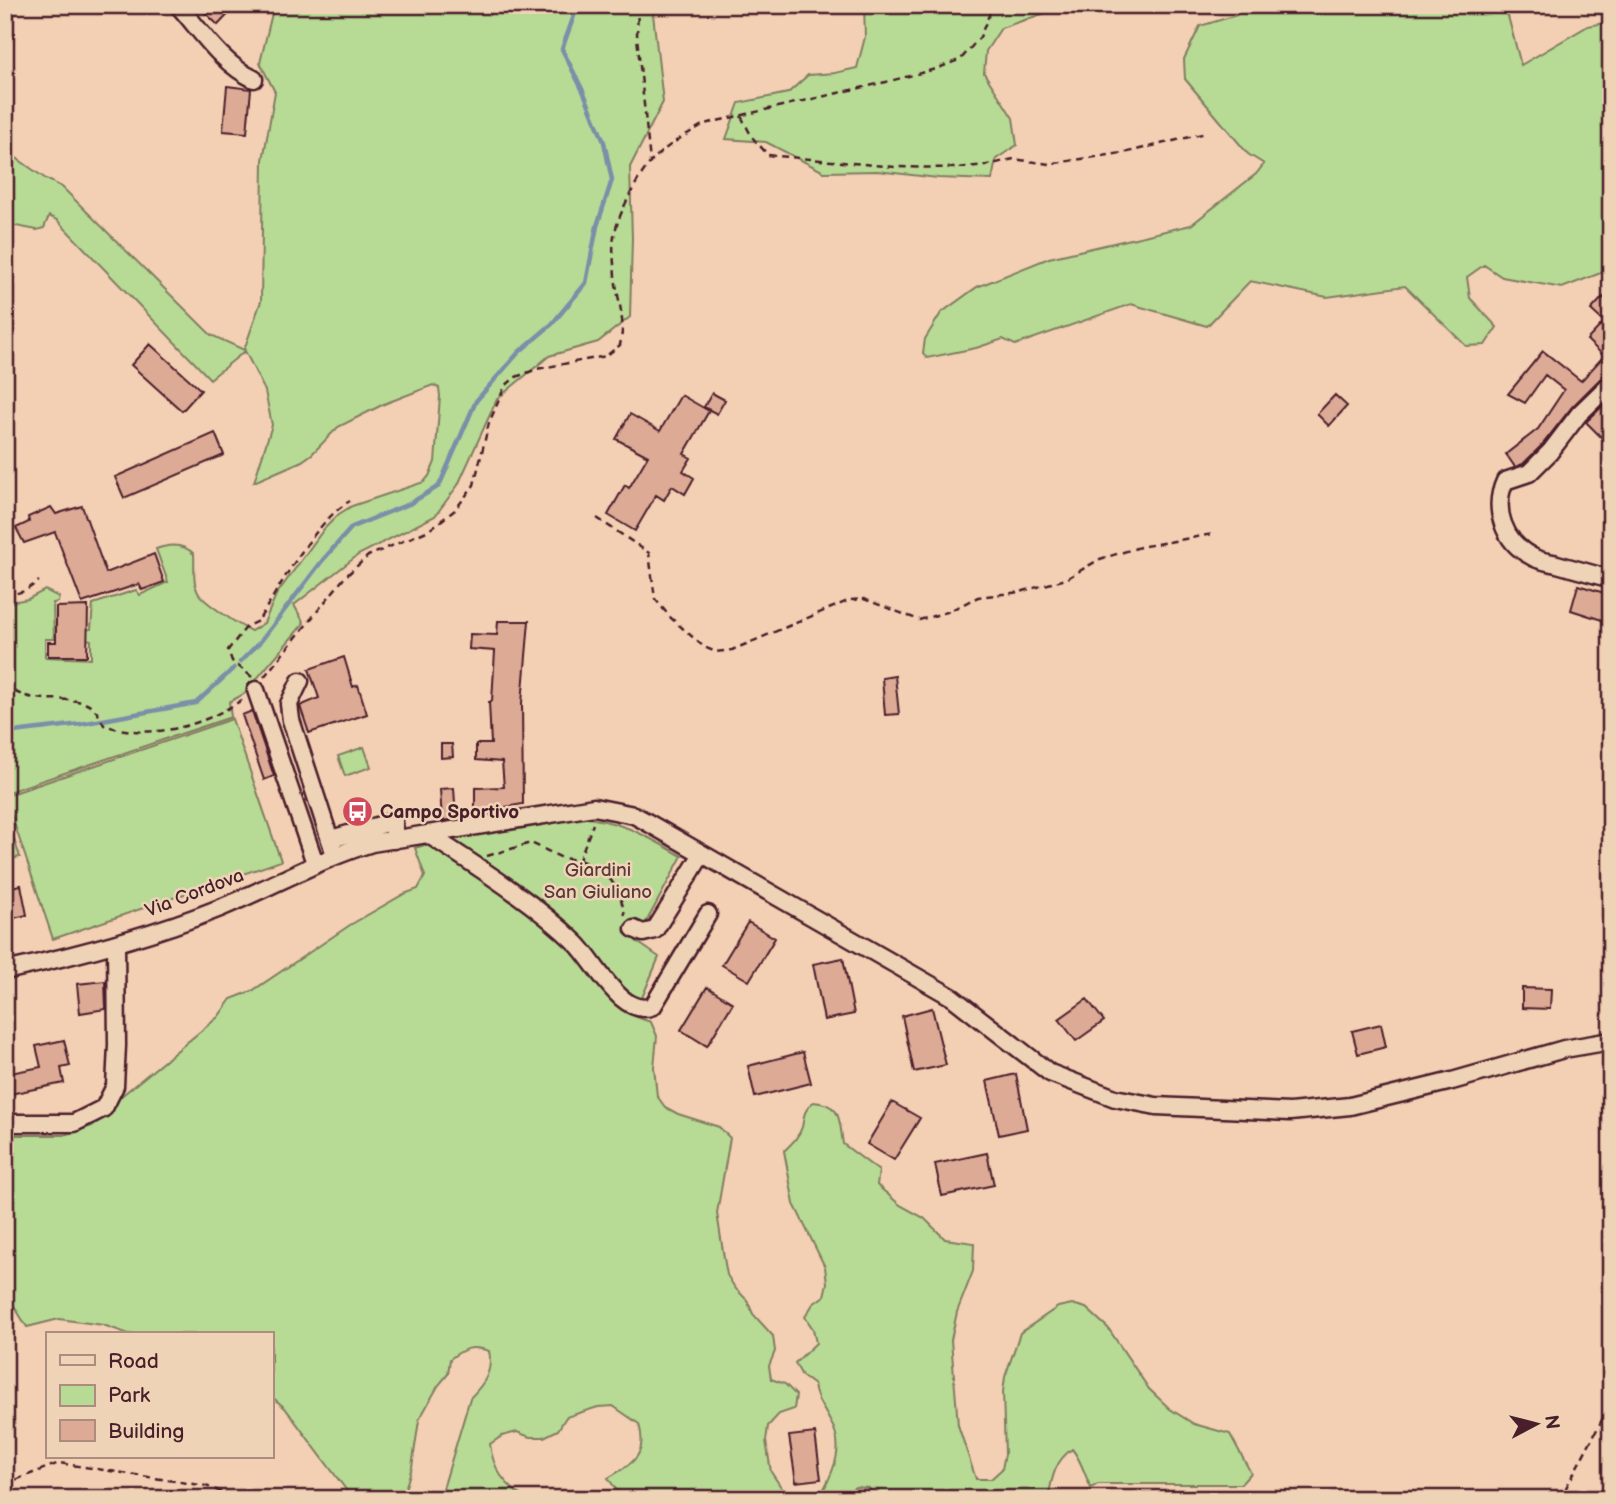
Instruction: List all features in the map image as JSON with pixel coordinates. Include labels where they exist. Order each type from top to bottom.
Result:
[{"type":"street","points":[[178,5],[228,62],[241,74],[254,79]]},
{"type":"street","points":[[1611,383],[1586,407],[1550,452],[1529,472],[1505,481],[1500,490],[1502,522],[1511,540],[1532,557],[1611,579]]},
{"type":"street","points":[[300,681],[289,704],[291,720],[335,855]]},
{"type":"street","points":[[258,687],[315,863]]},
{"type":"street","points":[[594,807],[634,815],[953,997],[1050,1073],[1115,1098],[1156,1106],[1290,1112],[1350,1106],[1564,1049],[1611,1041]]},
{"type":"street","name":"Via Cordova","points":[[5,971],[169,927],[222,907],[315,863],[372,843],[594,807]]},
{"type":"street","points":[[331,838],[394,821],[394,840]]},
{"type":"street","points":[[429,835],[544,916],[576,943],[621,998],[638,1009],[653,1006],[708,914]]},
{"type":"street","points":[[634,929],[643,933],[655,930],[702,854]]},
{"type":"street","points":[[5,1123],[74,1123],[104,1108],[115,1086],[116,943]]},
{"type":"path","points":[[638,5],[637,37],[650,162]]},
{"type":"path","points":[[5,684],[26,698],[79,702],[94,709],[104,724],[132,731],[178,729],[225,710],[258,687],[270,668],[345,578],[368,556],[429,530],[455,510],[474,485],[489,423],[505,386],[516,377],[537,369],[606,356],[620,345],[624,326],[616,279],[615,229],[634,188],[650,162],[679,138],[704,124],[886,82],[936,69],[961,58],[980,37],[993,5]]},
{"type":"path","points":[[741,116],[752,137],[768,155],[895,167],[957,168],[1014,159],[1049,164],[1128,152],[1206,133]]},
{"type":"path","points":[[258,687],[232,661],[228,650],[247,626],[258,621],[319,527],[336,510],[350,501]]},
{"type":"path","points":[[597,518],[649,554],[655,599],[671,618],[704,647],[716,652],[732,650],[850,600],[864,599],[919,620],[947,612],[978,597],[1020,592],[1066,579],[1100,559],[1140,547],[1213,534]]},
{"type":"path","points":[[5,596],[25,591],[39,581]]},
{"type":"path","points":[[579,860],[595,818],[594,807]]},
{"type":"path","points":[[471,863],[531,843],[562,858],[579,860],[596,867],[609,877],[618,890],[627,924],[634,929]]},
{"type":"path","points":[[1560,1499],[1611,1403]]},
{"type":"path","points":[[5,1484],[59,1463],[206,1486],[239,1499]]},
{"type":"green space","points":[[274,5],[652,5],[663,102],[630,167],[630,317],[598,342],[549,356],[497,399],[458,485],[435,516],[358,555],[294,605],[304,623],[244,694],[229,702],[231,717],[5,793],[5,603],[28,599],[45,590],[59,597],[58,602],[53,603],[54,639],[45,639],[45,657],[91,659],[91,640],[86,639],[85,630],[91,629],[93,604],[136,590],[140,595],[168,582],[156,549],[176,545],[194,554],[195,580],[199,594],[223,614],[251,631],[264,623],[276,595],[324,529],[339,514],[352,506],[424,482],[435,462],[440,396],[439,388],[433,385],[384,404],[338,427],[302,461],[254,482],[272,425],[265,391],[245,351],[210,379],[57,220],[49,216],[44,228],[37,230],[5,224],[5,150],[62,187],[211,335],[244,350],[261,301],[263,160],[275,92],[260,63]]},
{"type":"green space","points":[[864,5],[1069,5],[1001,28],[986,51],[984,73],[1013,118],[1017,145],[996,159],[992,180],[938,178],[877,171],[824,172],[766,142],[726,139],[739,103],[788,93],[808,75],[857,68],[865,37]]},
{"type":"green space","points":[[1240,5],[1505,5],[1521,65],[1588,26],[1609,22],[1593,5],[1611,5],[1611,269],[1562,288],[1502,277],[1484,265],[1467,277],[1470,298],[1497,327],[1485,345],[1466,346],[1405,286],[1327,297],[1250,281],[1207,326],[1131,304],[1015,345],[1003,339],[976,348],[927,358],[923,353],[925,339],[941,313],[977,287],[1049,258],[1191,225],[1256,174],[1264,164],[1248,154],[1185,79],[1184,59],[1200,26],[1237,15]]},
{"type":"green space","points":[[232,719],[281,861],[53,939],[5,796]]},
{"type":"green space","points":[[364,747],[371,767],[345,776],[338,756]]},
{"type":"green space","points":[[5,813],[20,857],[5,860]]},
{"type":"green space","name":"Giardini San Giuliano","points":[[578,817],[621,826],[682,856],[636,941],[659,957],[639,1005],[602,969],[442,841]]},
{"type":"green space","points":[[431,843],[574,946],[613,1001],[622,1009],[651,1022],[657,1036],[654,1067],[657,1096],[665,1107],[719,1127],[730,1138],[717,1213],[724,1258],[727,1275],[735,1288],[773,1336],[775,1351],[769,1366],[771,1379],[785,1384],[796,1395],[794,1409],[779,1414],[768,1426],[766,1441],[771,1472],[789,1499],[623,1499],[608,1478],[625,1468],[636,1457],[640,1451],[641,1435],[639,1424],[613,1406],[598,1407],[566,1417],[558,1430],[544,1437],[530,1437],[517,1432],[502,1436],[490,1444],[501,1475],[525,1499],[440,1499],[470,1398],[483,1383],[490,1365],[489,1351],[473,1348],[450,1359],[448,1374],[419,1420],[412,1467],[402,1499],[353,1499],[285,1408],[273,1398],[273,1332],[123,1332],[103,1325],[59,1319],[27,1327],[11,1301],[5,1297],[5,1135],[64,1135],[92,1126],[103,1118],[119,1098],[218,1017],[231,999],[252,991],[350,925],[404,894],[418,889],[425,876],[415,848]]},
{"type":"green space","points":[[813,1102],[822,1103],[834,1110],[839,1120],[843,1144],[879,1171],[877,1185],[900,1205],[924,1218],[945,1239],[974,1243],[973,1271],[957,1312],[951,1340],[958,1425],[976,1479],[991,1479],[1002,1469],[1005,1454],[1003,1392],[1005,1377],[1020,1333],[1058,1307],[1072,1304],[1086,1308],[1108,1328],[1149,1389],[1170,1409],[1194,1424],[1230,1434],[1251,1473],[1241,1484],[1098,1484],[1091,1488],[1072,1449],[1058,1465],[1048,1499],[875,1499],[869,1488],[855,1487],[845,1495],[830,1499],[823,1491],[837,1456],[837,1439],[814,1385],[802,1376],[795,1363],[816,1343],[813,1329],[805,1317],[813,1304],[824,1296],[827,1283],[825,1267],[794,1204],[784,1151],[799,1134],[805,1112]]},
{"type":"building","points":[[197,5],[237,5],[218,25]]},
{"type":"building","points":[[227,86],[251,89],[247,133],[223,131]]},
{"type":"building","points":[[1603,297],[1611,305],[1611,373],[1604,375],[1572,407],[1542,445],[1523,464],[1515,467],[1506,454],[1538,429],[1564,390],[1545,375],[1525,403],[1508,394],[1543,351],[1581,381],[1604,356],[1587,340],[1604,322],[1591,310]]},
{"type":"building","points":[[150,344],[201,390],[182,411],[131,365]]},
{"type":"building","points":[[712,393],[725,400],[717,414],[704,407]]},
{"type":"building","points":[[681,395],[709,411],[684,454],[691,458],[683,471],[694,478],[685,494],[672,486],[664,500],[656,495],[635,531],[608,515],[625,485],[629,488],[648,456],[616,439],[630,414],[660,431]]},
{"type":"building","points":[[1335,395],[1347,406],[1329,426],[1317,414]]},
{"type":"building","points":[[1610,399],[1611,431],[1603,439],[1586,422]]},
{"type":"building","points":[[215,433],[224,455],[124,498],[115,477]]},
{"type":"building","points":[[82,506],[106,573],[154,554],[164,582],[142,590],[139,584],[82,603],[55,532],[24,543],[16,528],[29,522],[28,517],[51,507],[56,514]]},
{"type":"building","points":[[1578,585],[1611,595],[1605,621],[1571,610]]},
{"type":"building","points":[[88,606],[87,656],[48,656],[48,642],[56,642],[56,607]]},
{"type":"building","points":[[498,621],[529,621],[522,703],[523,804],[505,807],[505,811],[475,816],[475,788],[504,787],[502,762],[476,760],[476,744],[491,744],[489,702],[492,701],[495,651],[469,649],[470,634],[497,635]]},
{"type":"building","points":[[344,657],[353,687],[358,685],[367,714],[309,733],[300,706],[319,698],[309,669]]},
{"type":"building","points":[[895,676],[899,714],[885,715],[882,678]]},
{"type":"building","points":[[252,711],[274,776],[264,780],[242,715]]},
{"type":"building","points":[[441,744],[452,744],[453,757],[441,758]]},
{"type":"building","points":[[454,788],[456,819],[442,821],[440,789]]},
{"type":"building","points":[[21,885],[27,915],[5,920],[5,888]]},
{"type":"building","points":[[748,922],[775,938],[749,981],[722,965]]},
{"type":"building","points":[[843,958],[854,1014],[824,1020],[813,964]]},
{"type":"building","points":[[105,981],[106,1009],[80,1013],[77,984]]},
{"type":"building","points":[[707,987],[733,1003],[707,1046],[681,1030]]},
{"type":"building","points":[[1522,988],[1551,989],[1550,1009],[1522,1008]]},
{"type":"building","points":[[1087,999],[1104,1021],[1076,1041],[1059,1019]]},
{"type":"building","points":[[932,1008],[946,1065],[914,1072],[902,1016]]},
{"type":"building","points":[[1381,1024],[1386,1047],[1358,1054],[1352,1031]]},
{"type":"building","points":[[64,1040],[70,1066],[61,1068],[64,1083],[5,1095],[5,1074],[41,1067],[36,1046]]},
{"type":"building","points":[[803,1052],[811,1083],[755,1097],[748,1066]]},
{"type":"building","points":[[1016,1074],[1027,1129],[999,1135],[987,1081]]},
{"type":"building","points":[[892,1102],[920,1118],[894,1160],[867,1144]]},
{"type":"building","points":[[987,1153],[994,1185],[942,1196],[935,1164]]},
{"type":"building","points":[[815,1433],[821,1479],[796,1482],[789,1436]]},
{"type":"waterway","points":[[240,662],[261,641],[322,561],[352,527],[409,504],[439,486],[476,401],[519,352],[552,324],[586,283],[597,226],[612,180],[604,142],[562,49],[576,5]]},
{"type":"waterway","points":[[5,733],[81,724],[196,703],[234,668]]},
{"type":"place","name":"Campo Sportivo","points":[[357,811]]}]
